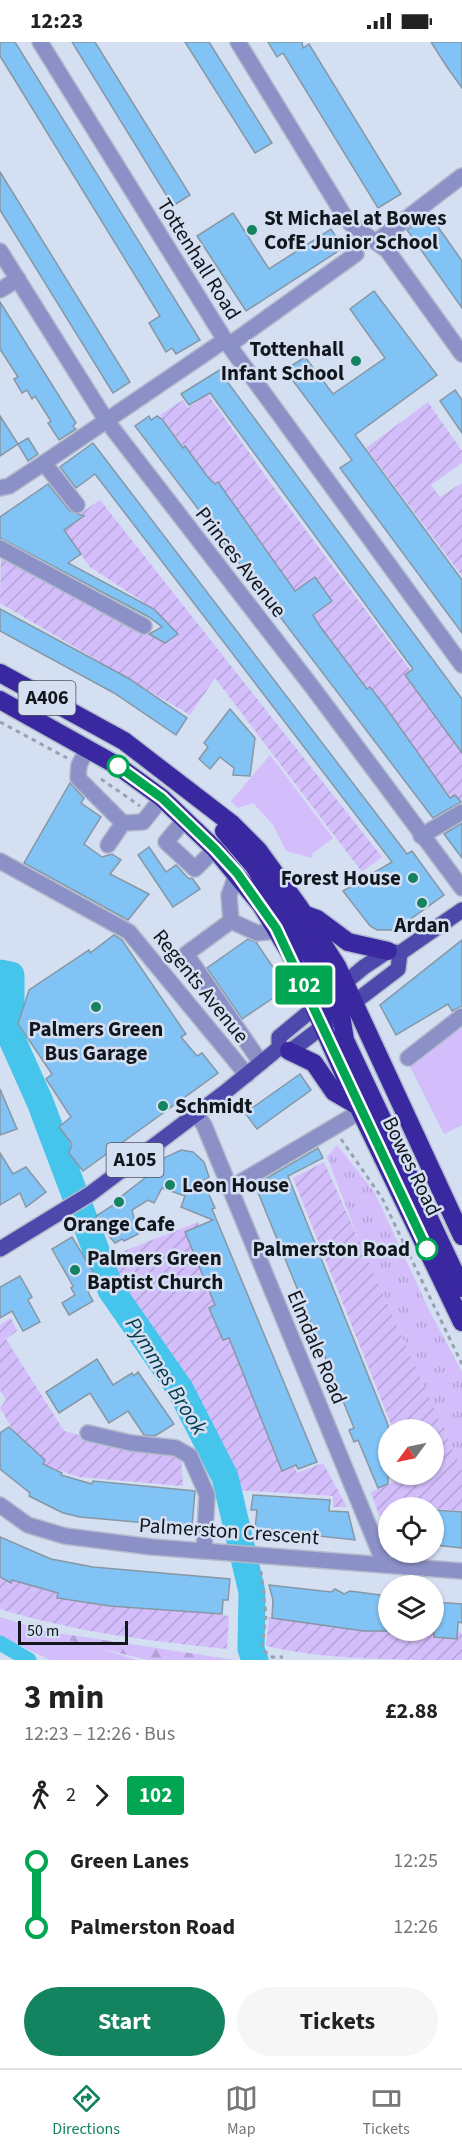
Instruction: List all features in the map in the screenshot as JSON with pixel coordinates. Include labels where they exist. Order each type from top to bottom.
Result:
[{"type":"highway","name":"A406","points":[[0,673],[124,741],[232,824],[258,850],[304,914],[331,956],[344,983],[347,1008],[345,1040],[462,1288]]},
{"type":"highway","name":"A406","points":[[0,700],[88,748],[162,798],[215,849],[237,873],[277,930],[320,1004],[323,1028]]},
{"type":"highway","name":"A406","points":[[207,805],[229,837],[254,866],[296,929],[326,986],[320,1004]]},
{"type":"highway","name":"A406","points":[[304,914],[317,919],[348,942],[394,952]]},
{"type":"highway","name":"Bowes Road","points":[[347,1008],[462,1236]]},
{"type":"highway","name":"Bowes Road","points":[[323,1028],[462,1322]]},
{"type":"highway","points":[[284,1049],[314,1063],[334,1092],[359,1108]]},
{"type":"main road","name":"A105","points":[[284,1049],[279,1037],[344,983],[462,910]]},
{"type":"main road","name":"A105","points":[[0,1249],[90,1194],[261,1063],[323,1028],[398,969],[394,952]]},
{"type":"street","name":"Tottenhall Road","points":[[40,42],[227,342],[462,665]]},
{"type":"street","points":[[238,42],[345,217],[352,225],[377,241],[392,256],[462,354]]},
{"type":"street","points":[[377,241],[462,176]]},
{"type":"street","name":"Princes Avenue","points":[[0,251],[106,420],[313,688],[462,888]]},
{"type":"street","points":[[4,487],[227,342],[356,254]]},
{"type":"street","points":[[0,290],[18,279]]},
{"type":"street","points":[[44,463],[77,505]]},
{"type":"street","points":[[0,548],[144,626]]},
{"type":"street","points":[[88,748],[79,772],[123,823]]},
{"type":"street","points":[[123,823],[143,822],[162,798]]},
{"type":"street","points":[[422,836],[462,812]]},
{"type":"street","points":[[185,819],[166,842],[195,869],[215,849]]},
{"type":"street","points":[[108,845],[123,823]]},
{"type":"street","name":"Regents Avenue","points":[[0,861],[122,926],[247,1075]]},
{"type":"street","points":[[231,921],[230,895],[237,873]]},
{"type":"street","points":[[231,921],[257,933],[277,930]]},
{"type":"street","points":[[231,921],[186,954],[261,1063]]},
{"type":"street","points":[[408,1058],[462,1016]]},
{"type":"street","points":[[229,1190],[359,1108]]},
{"type":"street","name":"Elmdale Road","points":[[196,1114],[204,1125],[378,1549]]},
{"type":"street","points":[[88,1433],[131,1443],[176,1448],[190,1456],[207,1495],[204,1551]]},
{"type":"street","name":"Palmerston Crescent","points":[[0,1506],[28,1525],[58,1535],[152,1547],[378,1563]]},
{"type":"street","name":"Palmerston Crescent","points":[[384,1563],[462,1571]]},
{"type":"path","points":[[0,722],[79,772]]},
{"type":"path","name":"Bowes Road","points":[[344,1141],[382,1198],[462,1364]]},
{"type":"path","points":[[256,1554],[266,1615],[262,1649],[272,1656],[283,1657]]},
{"type":"green space","points":[[199,382],[269,481],[462,739],[462,802],[450,795],[405,744],[160,415],[183,400],[188,408],[200,400],[191,386]]},
{"type":"green space","points":[[428,402],[462,451],[462,463],[431,485],[440,497],[462,483],[462,576],[366,448]]},
{"type":"green space","points":[[100,500],[382,857],[362,872],[215,678],[190,715],[0,603],[1,557],[165,643],[178,634],[154,609],[90,567],[64,530],[83,516],[81,513]]},
{"type":"green space","points":[[270,755],[333,838],[312,854],[312,858],[286,851],[273,825],[253,803],[238,808],[231,801]]},
{"type":"green space","points":[[462,1021],[462,1125],[444,1134],[404,1055]]},
{"type":"green space","points":[[337,1145],[375,1193],[428,1308],[462,1372],[462,1472],[444,1432],[444,1419],[438,1419],[364,1253],[327,1157]]},
{"type":"green space","points":[[324,1162],[439,1419],[389,1419],[293,1178]]},
{"type":"green space","points":[[198,1222],[297,1473],[323,1463],[347,1507],[333,1507],[333,1496],[236,1490],[232,1476],[185,1387],[114,1285],[106,1258]]},
{"type":"green space","points":[[11,1318],[17,1331],[6,1339],[64,1431],[111,1444],[181,1458],[183,1486],[79,1477],[31,1461],[0,1408],[6,1400],[0,1390],[0,1325]]},
{"type":"green space","points":[[444,1431],[462,1471],[462,1511],[444,1509],[444,1497],[378,1497],[378,1513],[371,1492],[387,1485],[444,1485]]},
{"type":"green space","points":[[0,1558],[83,1596],[229,1616],[227,1649],[84,1630],[0,1609]]},
{"type":"green space","points":[[316,1613],[378,1622],[378,1641],[444,1641],[444,1630],[462,1633],[462,1660],[337,1657],[266,1646],[269,1617],[290,1620]]},
{"type":"green space","points":[[0,1617],[137,1660],[50,1660],[0,1636]]},
{"type":"green space","points":[[38,1630],[235,1660],[148,1660],[74,1642]]},
{"type":"building","points":[[0,42],[15,42],[200,340],[176,354],[172,348],[166,352],[149,323],[160,316],[0,56]]},
{"type":"building","points":[[72,42],[95,42],[190,195],[173,206]]},
{"type":"building","points":[[185,42],[209,42],[272,143],[255,153]]},
{"type":"building","points":[[268,42],[302,42],[303,48],[309,44],[401,194],[378,208],[283,53],[277,57]]},
{"type":"building","points":[[431,42],[462,42],[462,88],[447,67]]},
{"type":"building","points":[[0,172],[130,382],[113,393],[0,210]]},
{"type":"building","points":[[233,213],[269,269],[331,229],[343,248],[246,311],[197,236]]},
{"type":"building","points":[[429,214],[462,261],[462,308],[407,230]]},
{"type":"building","points":[[374,291],[437,375],[355,435],[462,580],[462,633],[340,468],[352,460],[285,370],[305,357],[333,394],[385,358],[350,309]]},
{"type":"building","points":[[0,302],[76,423],[73,426],[76,429],[59,440],[48,423],[51,421],[35,396],[32,399],[27,390],[22,393],[14,379],[18,377],[0,349]]},
{"type":"building","points":[[221,369],[226,380],[462,699],[462,753],[405,675],[413,669],[210,393],[189,405],[181,394]]},
{"type":"building","points":[[455,390],[462,400],[462,433],[440,401]]},
{"type":"building","points":[[0,416],[18,444],[0,456]]},
{"type":"building","points":[[149,416],[151,420],[157,416],[162,419],[207,476],[215,484],[218,482],[295,591],[315,577],[332,601],[313,615],[319,625],[367,689],[370,687],[384,705],[450,798],[455,795],[461,802],[433,818],[135,426]]},
{"type":"building","points":[[28,438],[38,454],[28,461],[18,444]]},
{"type":"building","points":[[93,443],[407,854],[412,851],[444,895],[402,925],[392,930],[377,930],[370,926],[343,891],[392,862],[95,474],[76,488],[60,467]]},
{"type":"building","points":[[48,484],[70,511],[84,516],[64,530],[81,554],[68,563],[154,609],[178,634],[165,643],[149,634],[162,627],[149,617],[0,538],[0,517]]},
{"type":"building","points":[[0,609],[128,678],[187,718],[176,735],[114,693],[0,631]]},
{"type":"building","points":[[230,709],[255,738],[250,776],[233,775],[234,768],[220,757],[210,769],[199,759],[208,747],[204,743]]},
{"type":"building","points":[[70,783],[84,798],[81,803],[101,817],[84,844],[102,857],[112,854],[121,860],[110,874],[149,894],[128,920],[24,863]]},
{"type":"building","points":[[462,823],[462,858],[444,834]]},
{"type":"building","points":[[149,847],[166,872],[176,865],[189,879],[192,878],[200,889],[173,907],[138,855]]},
{"type":"building","name":"Palmers Green Bus Garage","points":[[114,935],[122,940],[186,1034],[181,1037],[197,1056],[202,1053],[218,1073],[83,1171],[69,1153],[72,1144],[59,1127],[71,1117],[46,1079],[52,1074],[18,1024],[29,990],[89,950],[90,953]]},
{"type":"building","points":[[248,939],[256,942],[281,979],[279,994],[242,1019],[207,968]]},
{"type":"building","points":[[462,940],[462,1006],[452,1011],[448,1004],[396,1035],[380,1005]]},
{"type":"building","points":[[300,1074],[311,1090],[257,1129],[245,1113]]},
{"type":"building","points":[[0,1089],[17,1129],[0,1135]]},
{"type":"building","points":[[318,1148],[323,1158],[288,1176],[386,1419],[378,1419],[378,1485],[386,1485],[378,1488],[358,1440],[354,1442],[349,1430],[354,1428],[255,1185]]},
{"type":"building","points":[[181,1150],[193,1152],[204,1162],[209,1177],[203,1181],[215,1208],[212,1209],[317,1462],[298,1469],[296,1465],[282,1471],[229,1338],[223,1340],[209,1308],[215,1305],[185,1232],[213,1220],[181,1207],[185,1196],[162,1188],[154,1203],[148,1200],[132,1210],[138,1234],[124,1241],[122,1239],[115,1243],[101,1227],[96,1216],[115,1204],[114,1202],[150,1174],[164,1158]]},
{"type":"building","points":[[0,1153],[13,1174],[26,1167],[46,1192],[26,1207],[20,1193],[0,1205]]},
{"type":"building","points":[[72,1237],[95,1275],[91,1277],[97,1286],[88,1292],[93,1301],[69,1315],[62,1303],[75,1295],[71,1288],[73,1286],[52,1249]]},
{"type":"building","points":[[20,1276],[32,1297],[28,1300],[40,1322],[23,1331],[12,1311],[0,1318],[0,1287]]},
{"type":"building","points":[[97,1359],[113,1385],[132,1373],[134,1376],[138,1372],[174,1424],[155,1436],[144,1435],[128,1411],[109,1423],[90,1393],[59,1413],[46,1392]]},
{"type":"building","points":[[9,1427],[45,1460],[43,1464],[62,1473],[61,1475],[92,1484],[93,1481],[195,1491],[192,1527],[80,1517],[63,1513],[29,1496],[30,1493],[0,1469],[0,1433]]},
{"type":"building","points":[[253,1495],[330,1500],[329,1511],[348,1512],[355,1540],[255,1529],[257,1510],[251,1510]]},
{"type":"building","points":[[444,1511],[462,1512],[462,1548],[444,1546]]},
{"type":"building","points":[[0,1537],[51,1559],[93,1567],[230,1579],[228,1600],[223,1600],[222,1614],[110,1606],[57,1598],[58,1593],[12,1580],[11,1583],[0,1577]]},
{"type":"building","points":[[269,1585],[331,1592],[335,1589],[344,1594],[350,1591],[378,1595],[378,1631],[272,1618],[273,1600]]},
{"type":"building","points":[[444,1603],[462,1604],[462,1623],[458,1622],[457,1639],[444,1638]]},
{"type":"waterway","name":"Pymmes Brook","points":[[0,973],[11,975],[11,1037],[40,1102],[111,1290],[180,1389],[225,1477],[252,1592],[251,1649],[255,1660]]},
{"type":"waterway","points":[[0,1643],[29,1660]]},
{"type":"bus line","name":"102","points":[[118,766],[162,798],[215,849],[237,873],[276,928],[290,953],[358,1106],[427,1249]]},
{"type":"place","name":"St Michael at Bowes CofE Junior School","points":[[252,230]]},
{"type":"place","name":"Tottenhall Infant School","points":[[356,361]]},
{"type":"place","name":"Forest House","points":[[413,878]]},
{"type":"place","name":"Ardan","points":[[422,903]]},
{"type":"place","name":"Palmers Green Bus Garage","points":[[96,1007]]},
{"type":"place","name":"Schmidt","points":[[163,1106]]},
{"type":"place","name":"Leon House","points":[[170,1185]]},
{"type":"place","name":"Orange Cafe","points":[[119,1202]]},
{"type":"place","name":"Palmerston Road","points":[[427,1249]]},
{"type":"place","name":"Palmers Green Baptist Church","points":[[75,1270]]}]
